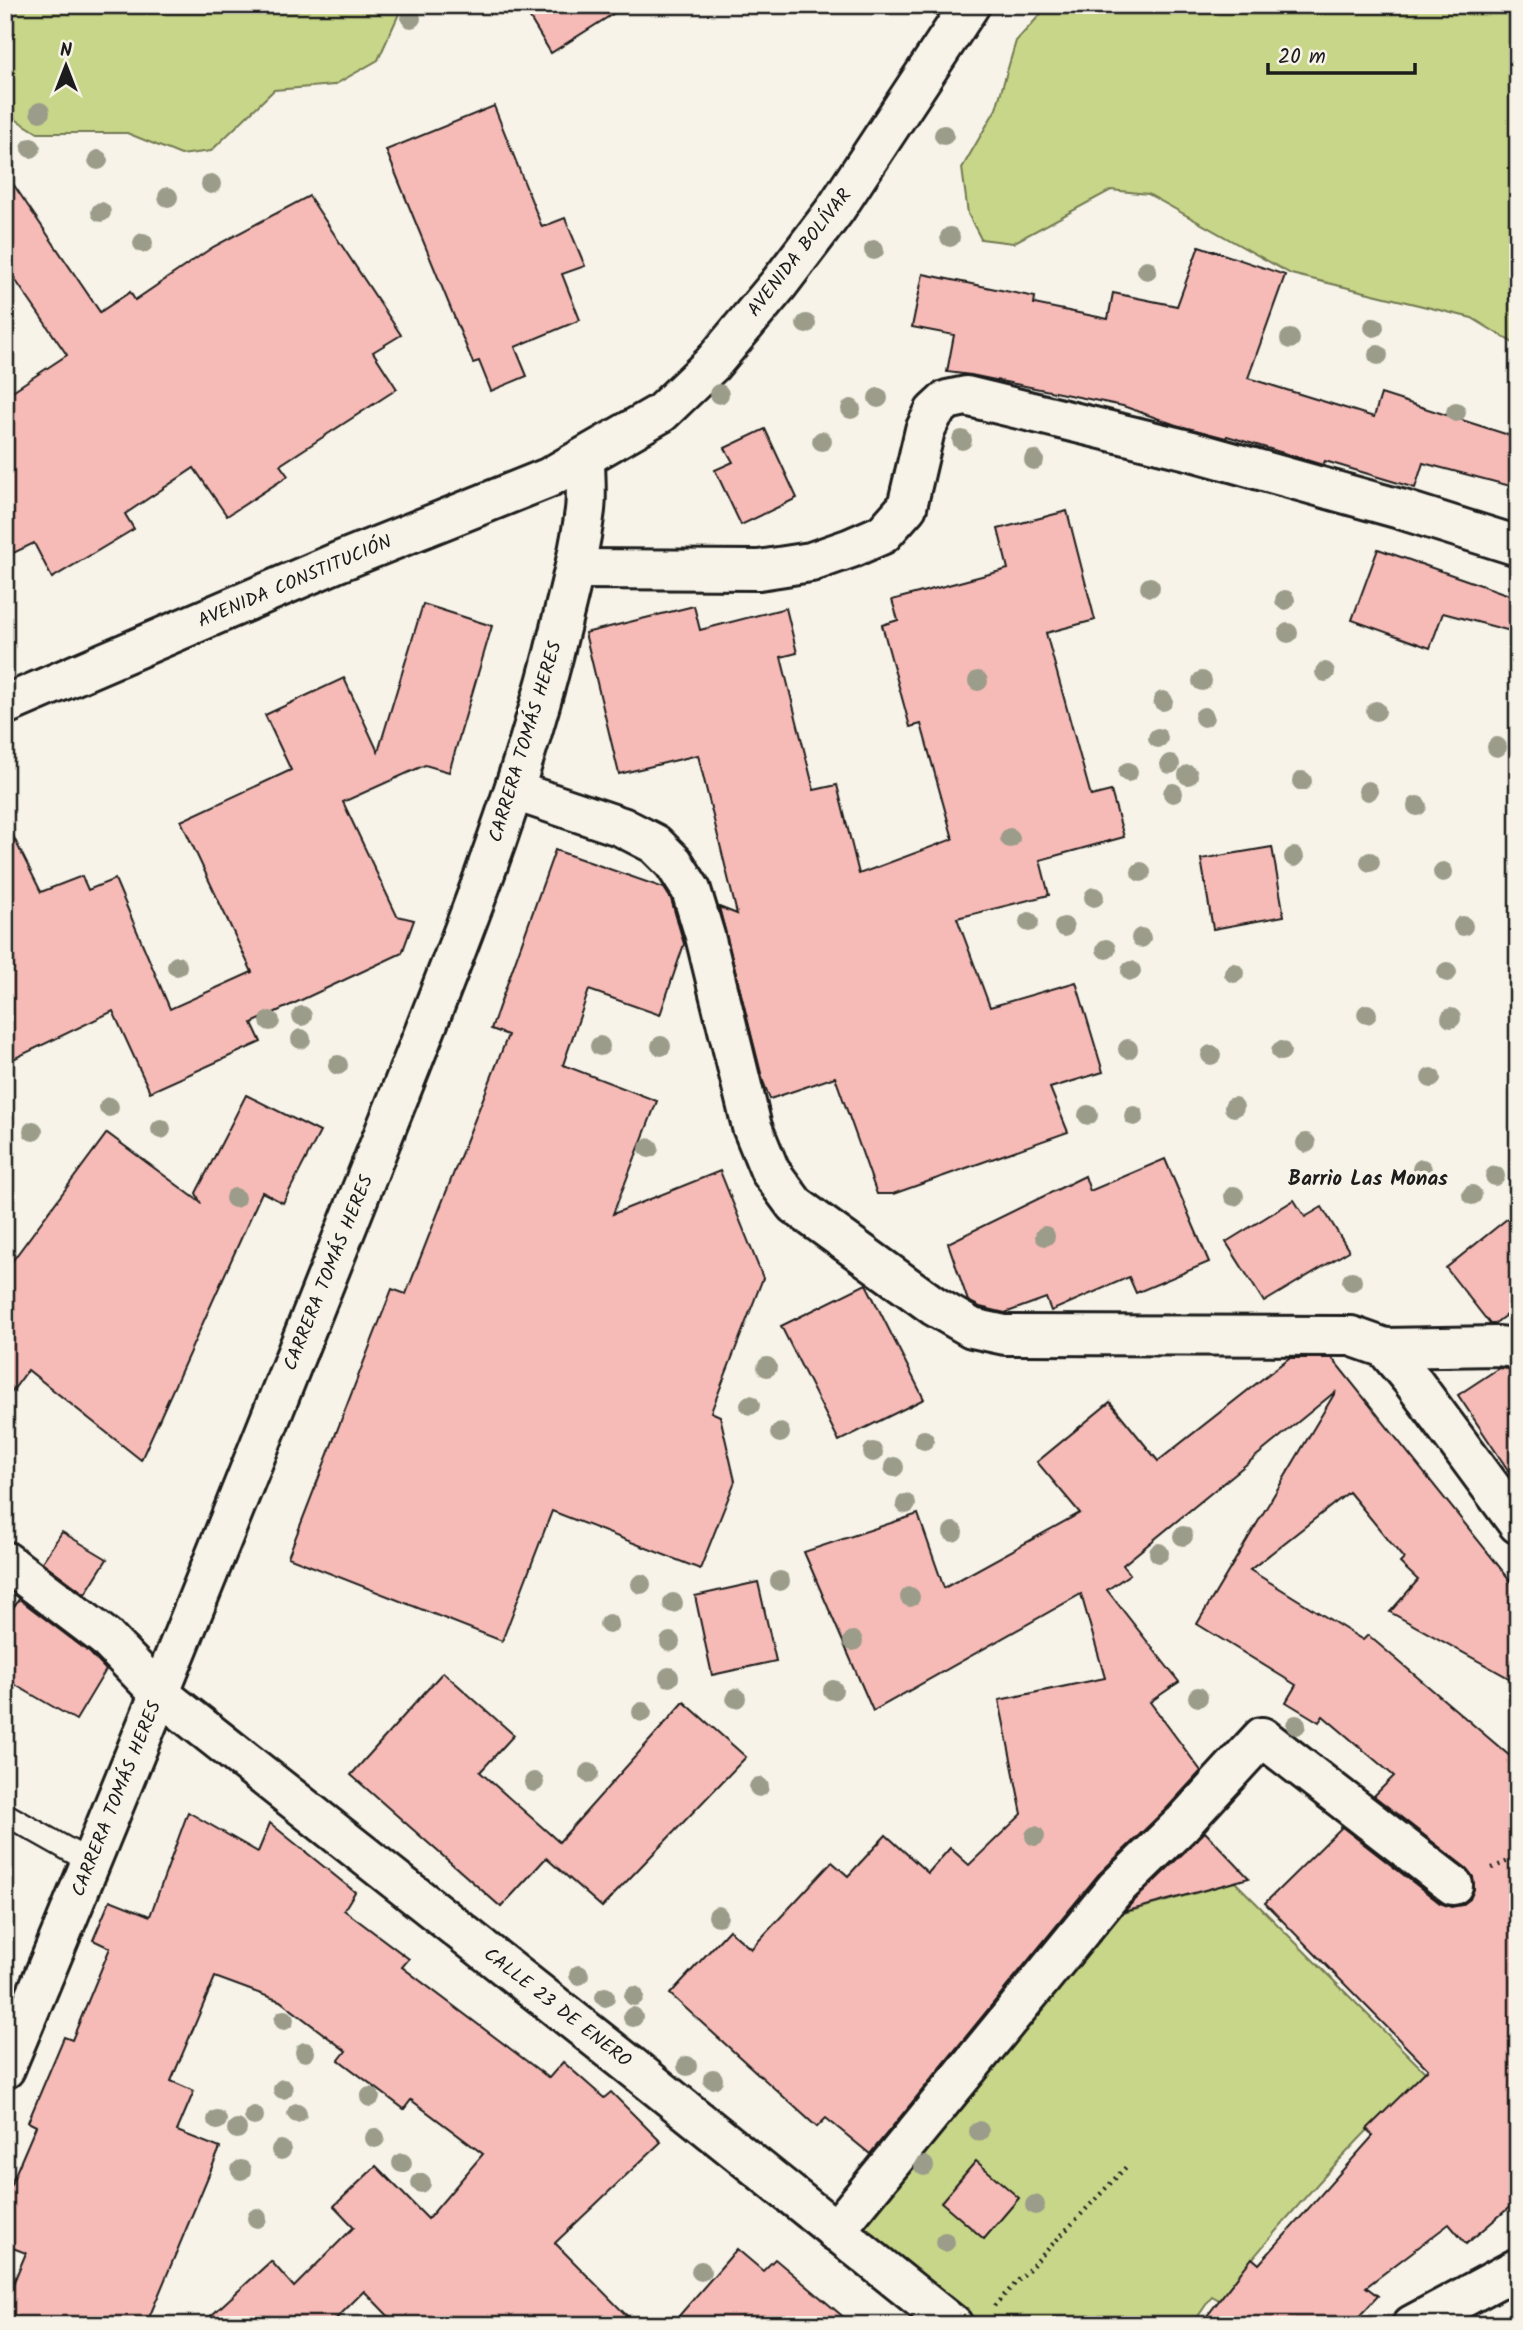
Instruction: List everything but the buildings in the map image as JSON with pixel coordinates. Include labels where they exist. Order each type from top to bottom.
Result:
[{"type":"street","name":"AVENIDA BOLÍVAR","points":[[585,458],[662,413],[712,364],[778,285],[835,210],[970,5]]},
{"type":"street","points":[[575,569],[759,570],[811,562],[883,534],[907,507],[925,430],[934,412],[947,400],[966,396],[1192,451],[1399,509],[1518,546]]},
{"type":"street","name":"CARRERA TOMÁS HERES","points":[[5,2069],[17,2008],[92,1863],[464,932],[515,790],[575,569],[585,507],[585,458]]},
{"type":"street","name":"AVENIDA CONSTITUCIÓN","points":[[5,705],[338,562],[548,478],[585,458]]},
{"type":"street","points":[[515,790],[622,827],[655,844],[674,863],[691,890],[752,1127],[770,1171],[795,1205],[934,1306],[972,1328],[1004,1335],[1351,1336],[1385,1348],[1518,1348]]},
{"type":"street","points":[[1385,1348],[1518,1524]]},
{"type":"street","name":"CALLE 23 DE ENERO","points":[[5,1561],[105,1637],[160,1694],[835,2231],[969,2320]]},
{"type":"street","points":[[835,2231],[1115,1889],[1182,1824],[1262,1737],[1453,1885]]},
{"type":"street","points":[[1412,2325],[1518,2268]]},
{"type":"lane","points":[[5,1814],[92,1863]]},
{"type":"path","points":[[969,2320],[1126,2167]]},
{"type":"green space","points":[[5,5],[403,5],[378,60],[334,85],[274,90],[211,151],[181,155],[127,133],[38,133],[5,113]]},
{"type":"green space","points":[[1049,5],[1518,5],[1518,346],[1472,318],[1291,274],[1148,194],[1111,190],[1013,243],[981,239],[968,214],[962,168],[996,109],[1016,41]]},
{"type":"green space","points":[[1235,1882],[1425,2072],[1318,2183],[1219,2300],[1212,2296],[1192,2325],[953,2325],[835,2231],[1120,1914]]},
{"type":"district","name":"Barrio Las Monas","points":[[1368,1179]]}]
